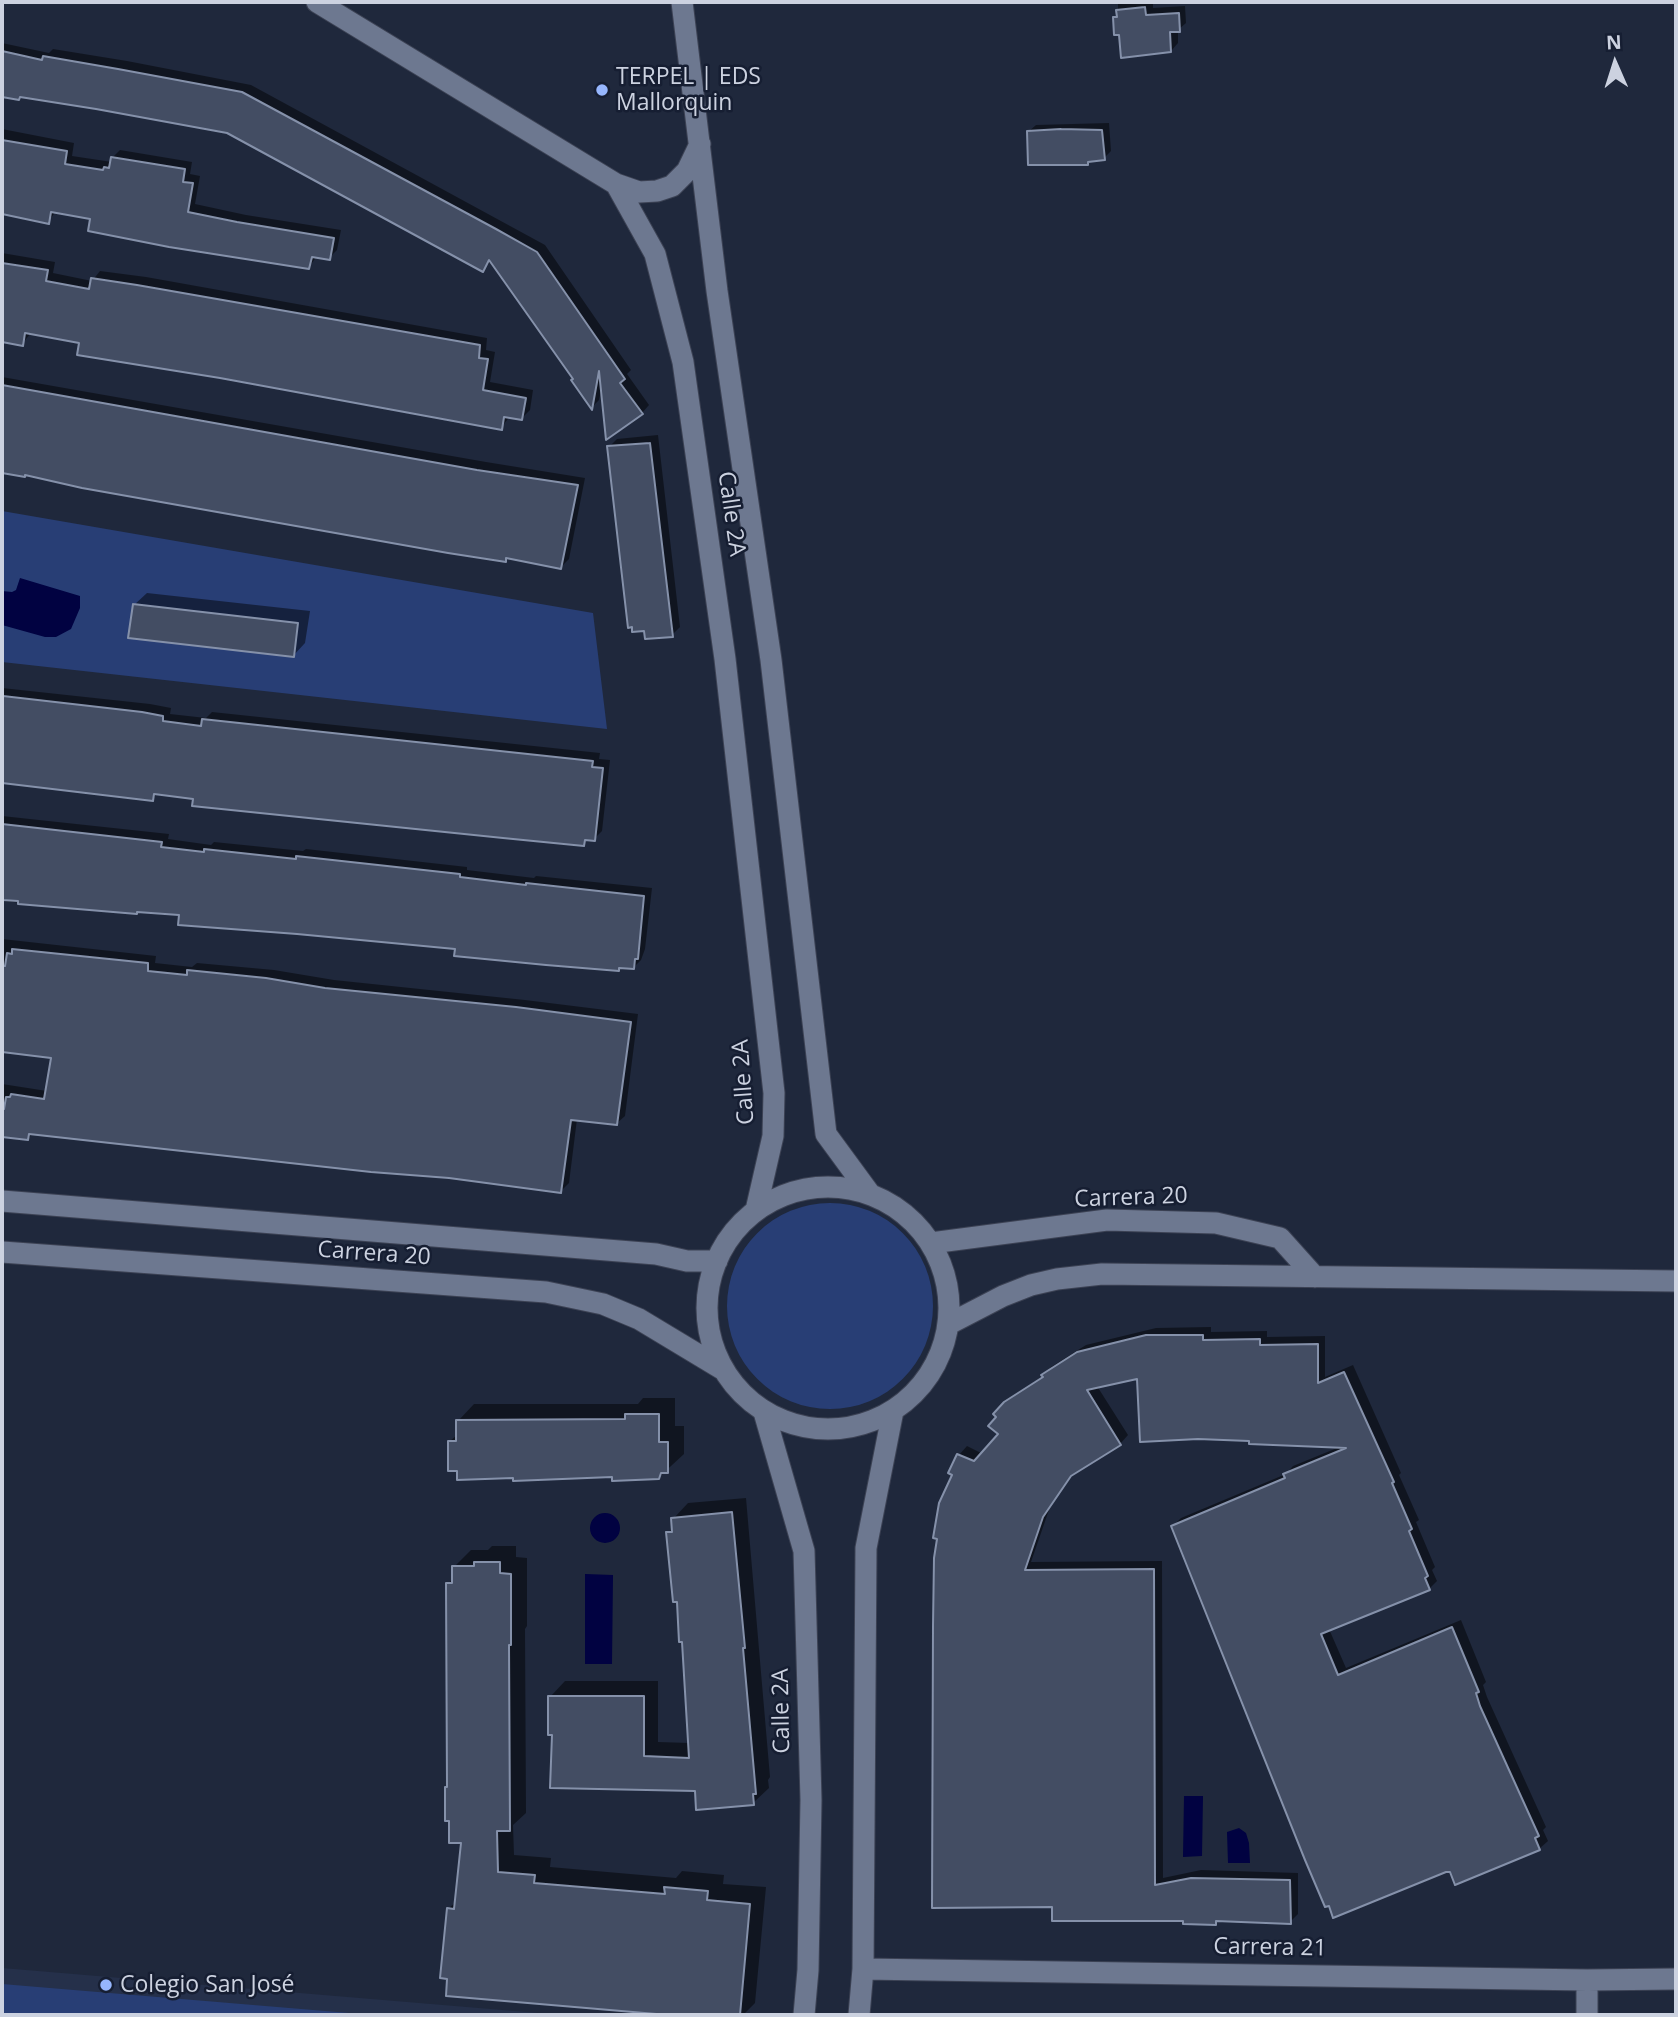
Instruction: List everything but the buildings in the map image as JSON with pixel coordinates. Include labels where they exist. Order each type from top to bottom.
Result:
[{"type":"street","name":"Calle 2A","points":[[317,2],[616,184],[655,254],[683,362],[725,659],[774,1094],[774,1136],[756,1210]]},
{"type":"street","name":"Calle 2A","points":[[682,2],[718,291],[771,660],[826,1133],[870,1194]]},
{"type":"street","points":[[616,184],[639,192],[657,191],[672,186],[687,171],[700,144]]},
{"type":"street","points":[[831,1187],[870,1194],[904,1214],[931,1243],[947,1282],[949,1324],[939,1358],[920,1388],[893,1411],[862,1424],[829,1430],[795,1425],[764,1412],[734,1386],[724,1370],[714,1352],[705,1313],[710,1274],[728,1238],[756,1210],[791,1192],[831,1187]]},
{"type":"street","name":"Carrera 20","points":[[2,1201],[656,1254],[687,1261],[717,1261]]},
{"type":"street","name":"Carrera 20","points":[[931,1243],[1107,1220],[1216,1223],[1280,1238],[1315,1277]]},
{"type":"street","name":"Carrera 20","points":[[2,1252],[546,1292],[603,1304],[639,1319],[724,1370]]},
{"type":"street","points":[[949,1324],[1003,1296],[1056,1279],[1101,1274],[1676,1281]]},
{"type":"street","points":[[859,2015],[863,1969],[866,1548],[893,1411]]},
{"type":"street","name":"Calle 2A","points":[[764,1412],[804,1551],[811,1800],[808,1970],[804,2015]]},
{"type":"street","name":"Carrera 21","points":[[863,1969],[1676,1979]]},
{"type":"street","points":[[1587,1980],[1587,2015]]},
{"type":"shaded area","points":[[2,511],[593,613],[607,729],[2,662]]},
{"type":"shaded area","points":[[20,578],[80,596],[80,608],[71,629],[56,637],[45,637],[2,625],[2,591],[16,590]]},
{"type":"shaded area","points":[[830,1203],[870,1211],[903,1233],[925,1266],[933,1306],[925,1346],[903,1379],[870,1401],[830,1409],[790,1401],[757,1379],[735,1346],[727,1306],[735,1266],[757,1233],[790,1211]]},
{"type":"shaded area","points":[[605,1513],[611,1514],[619,1522],[619,1534],[611,1542],[605,1543],[599,1542],[591,1534],[590,1528],[591,1522],[599,1514]]},
{"type":"shaded area","points":[[585,1574],[613,1575],[612,1664],[585,1664]]},
{"type":"shaded area","points":[[1184,1796],[1203,1796],[1202,1856],[1183,1857]]},
{"type":"shaded area","points":[[1239,1828],[1246,1833],[1250,1863],[1228,1863],[1227,1832]]},
{"type":"shaded area","name":"Colegio San José","points":[[2,1968],[419,2003],[562,2015],[2,2015]]},
{"type":"shaded area","points":[[2,1984],[373,2015],[2,2015]]},
{"type":"place","name":"TERPEL | EDS Mallorquin","points":[[602,90]]},
{"type":"place","name":"Colegio San José","points":[[106,1985]]}]
